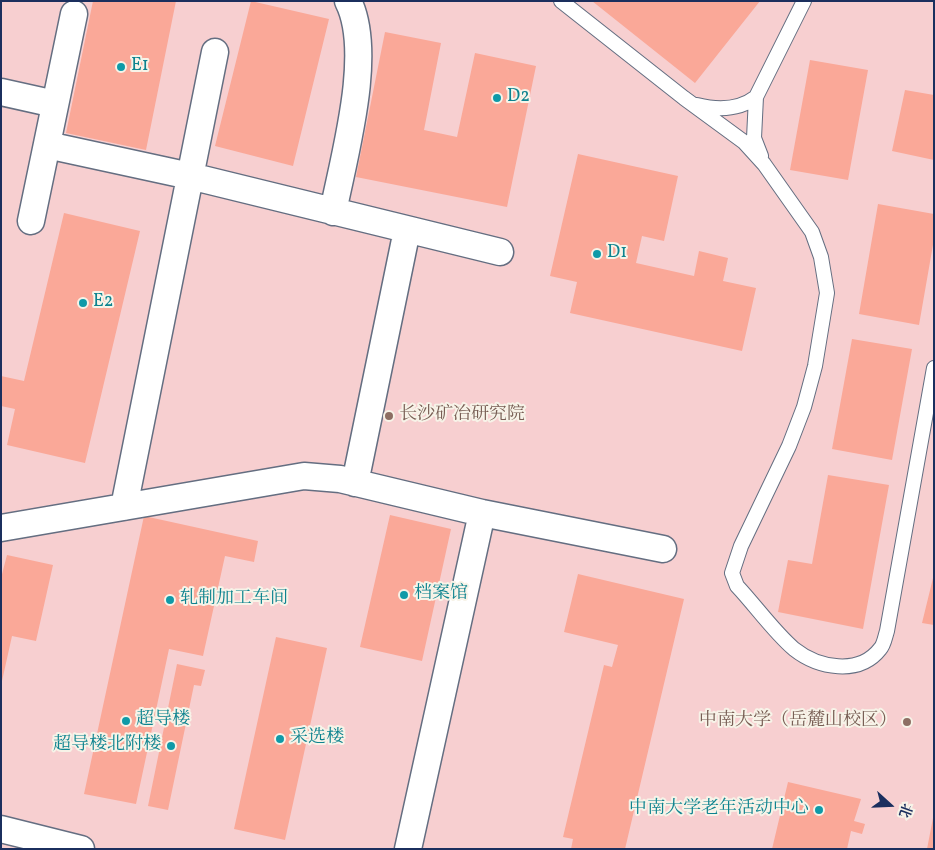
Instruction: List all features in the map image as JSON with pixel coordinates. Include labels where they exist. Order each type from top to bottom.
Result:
[{"type":"street","points":[[333,212],[359,62],[359,36],[348,1]]},
{"type":"street","points":[[31,221],[74,14]]},
{"type":"street","points":[[124,507],[215,52]]},
{"type":"street","points":[[1,92],[55,104]]},
{"type":"street","points":[[47,145],[190,176],[500,252]]},
{"type":"street","points":[[355,482],[407,230]]},
{"type":"street","points":[[1,528],[304,476],[355,482],[482,513],[662,549]]},
{"type":"street","points":[[408,849],[482,513]]},
{"type":"street","points":[[1,829],[81,849]]},
{"type":"lane","points":[[561,1],[692,104],[744,142],[764,164],[812,232],[821,257],[827,293],[815,366],[804,407],[790,446],[741,546],[732,573],[737,586],[781,634],[794,648],[810,658],[829,665],[852,668],[867,662],[882,648],[887,631],[934,368]]},
{"type":"lane","points":[[692,104],[713,109],[727,109],[748,103],[756,96],[804,1]]},
{"type":"lane","points":[[756,96],[754,138],[764,164]]},
{"type":"shaded area","name":"长沙矿冶研究院","points":[[1,1],[934,1],[934,849],[1,849]]},
{"type":"building","name":"E1","points":[[93,1],[176,1],[146,150],[66,133]]},
{"type":"building","points":[[251,1],[329,19],[293,166],[215,146]]},
{"type":"building","points":[[592,1],[760,1],[695,83]]},
{"type":"building","name":"D2","points":[[385,32],[441,43],[424,130],[457,137],[475,53],[536,66],[507,207],[356,177]]},
{"type":"building","points":[[810,60],[868,70],[848,180],[790,170]]},
{"type":"building","points":[[905,90],[934,95],[934,160],[892,151]]},
{"type":"building","name":"D1","points":[[578,154],[678,176],[664,241],[642,236],[636,263],[694,276],[699,251],[728,258],[723,281],[756,288],[742,351],[570,313],[577,282],[550,276]]},
{"type":"building","points":[[878,204],[934,214],[934,239],[919,325],[859,314]]},
{"type":"building","name":"E2","points":[[64,213],[140,231],[85,463],[7,445],[15,409],[1,406],[1,376],[24,381]]},
{"type":"building","points":[[852,339],[912,349],[892,460],[832,449]]},
{"type":"building","points":[[828,475],[889,485],[863,629],[778,612],[788,560],[812,564]]},
{"type":"building","name":"档案馆","points":[[390,515],[451,529],[422,661],[360,647]]},
{"type":"building","points":[[144,516],[258,541],[254,562],[225,556],[203,656],[169,649],[136,804],[84,794]]},
{"type":"building","points":[[7,555],[53,565],[36,641],[12,636],[2,681],[1,578]]},
{"type":"building","points":[[578,574],[684,599],[625,849],[571,849],[573,839],[563,837],[604,665],[612,667],[618,645],[564,632]]},
{"type":"building","points":[[934,578],[934,625],[922,623]]},
{"type":"building","name":"采选楼","points":[[276,637],[327,648],[285,840],[234,829]]},
{"type":"building","name":"超导楼北附楼","points":[[177,664],[205,670],[201,686],[194,685],[168,810],[148,806]]},
{"type":"building","name":"中南大学老年活动中心","points":[[788,782],[861,799],[854,821],[865,824],[862,834],[851,831],[847,849],[772,849]]},
{"type":"building","points":[[933,818],[934,849],[927,849]]},
{"type":"place","name":"E1","points":[[121,67]]},
{"type":"place","name":"D2","points":[[497,98]]},
{"type":"place","name":"D1","points":[[597,254]]},
{"type":"place","name":"E2","points":[[83,303]]},
{"type":"place","name":"长沙矿冶研究院","points":[[389,416]]},
{"type":"place","name":"档案馆","points":[[404,595]]},
{"type":"place","name":"轧制加工车间","points":[[170,600]]},
{"type":"place","name":"超导楼","points":[[126,721]]},
{"type":"place","name":"中南大学（岳麓山校区）","points":[[907,722]]},
{"type":"place","name":"采选楼","points":[[280,739]]},
{"type":"place","name":"超导楼北附楼","points":[[171,746]]},
{"type":"place","name":"中南大学老年活动中心","points":[[819,810]]}]
